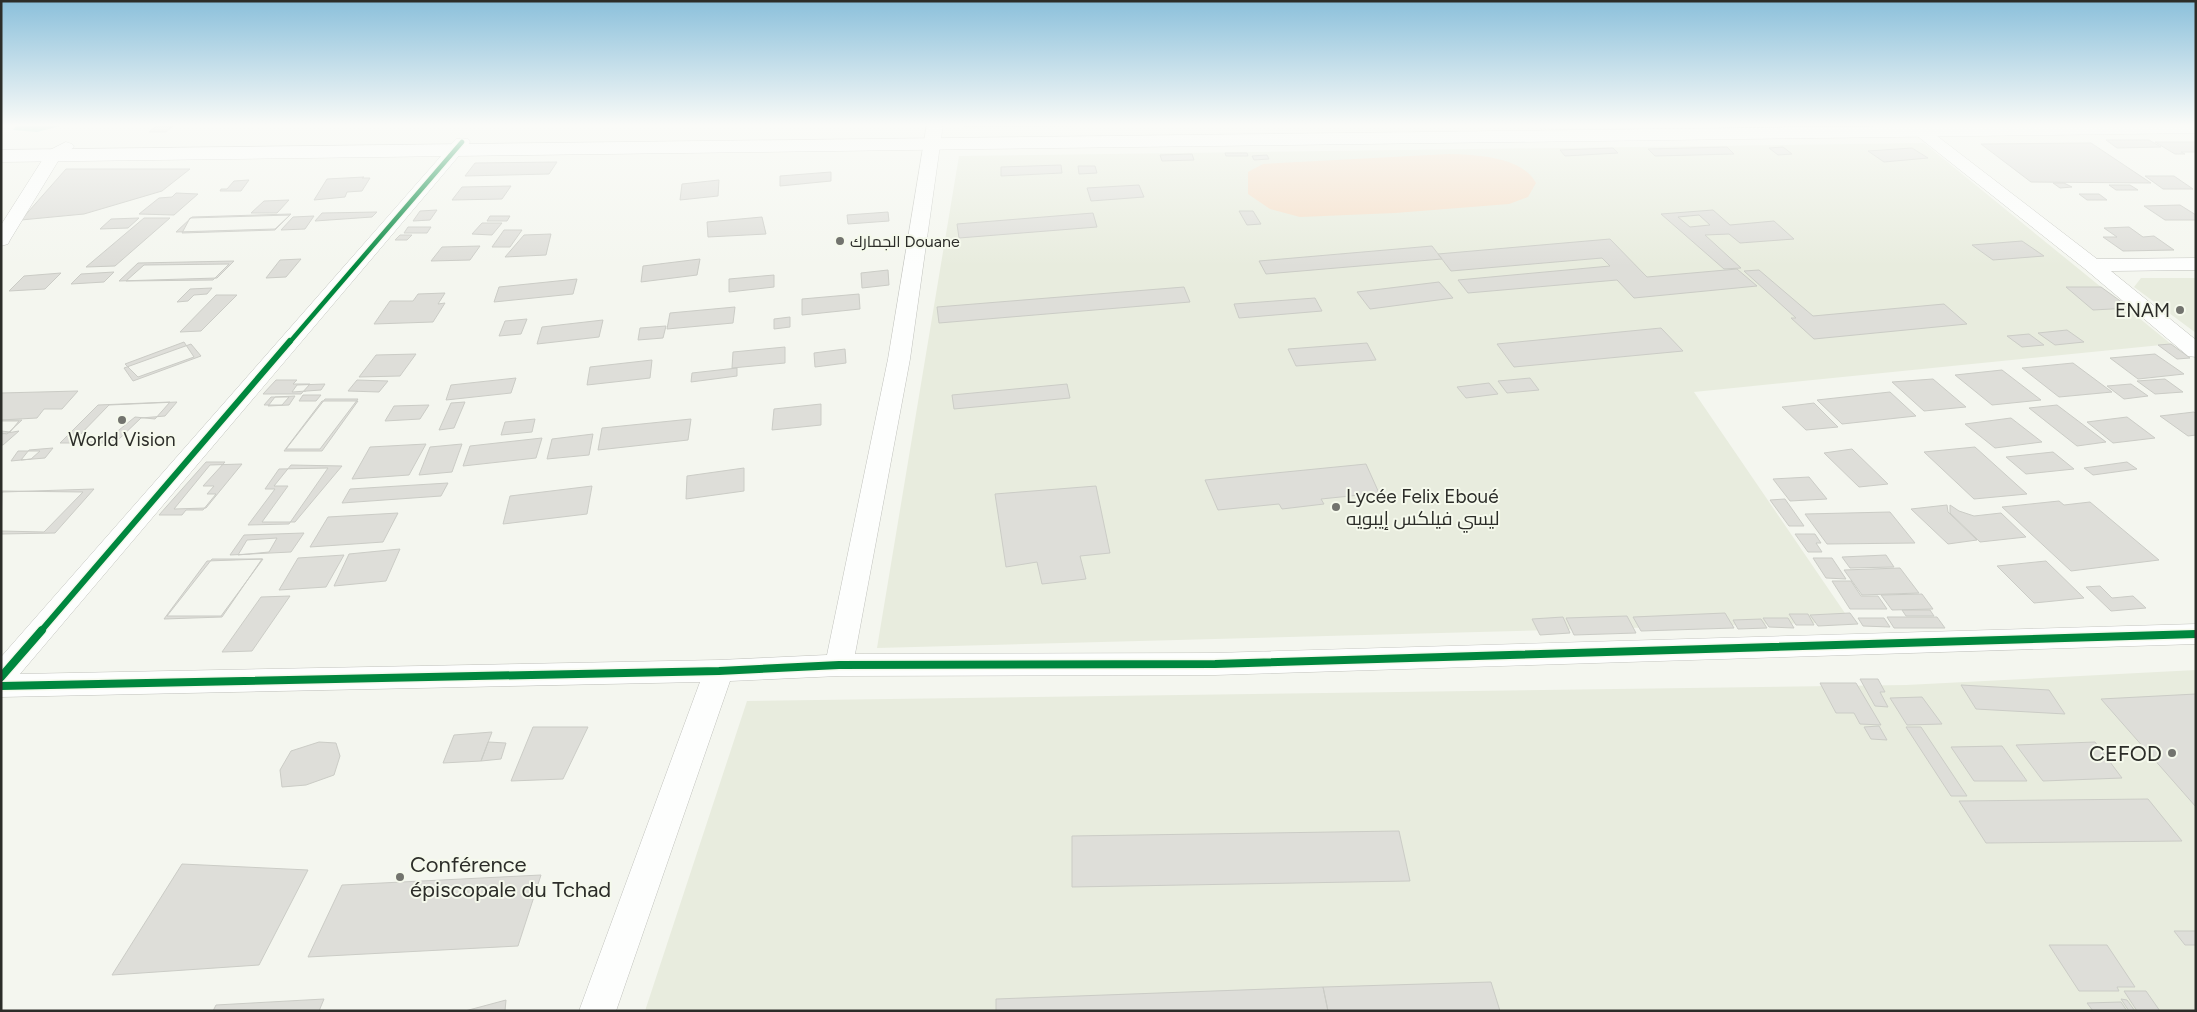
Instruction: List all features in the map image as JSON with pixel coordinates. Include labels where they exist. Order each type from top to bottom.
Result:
[{"type":"street","points":[[1,240],[47,171]]},
{"type":"street","points":[[1,677],[436,171]]},
{"type":"street","points":[[839,665],[899,359],[928,171]]},
{"type":"street","points":[[1972,171],[2092,265],[2196,351]]},
{"type":"street","points":[[2092,265],[2196,264]]},
{"type":"street","points":[[1,686],[719,671],[839,665],[1215,664],[2196,634]]},
{"type":"street","points":[[597,1011],[719,671]]},
{"type":"shaded area","name":"Lycée Felix Eboué ليسي فيلكس إيبويه","points":[[956,171],[1959,171],[2171,344],[1694,392],[1851,622],[877,648]]},
{"type":"shaded area","points":[[1525,171],[1536,183],[1528,197],[1509,204],[1395,213],[1300,217],[1270,209],[1248,194],[1248,172]]},
{"type":"shaded area","name":"ENAM","points":[[2141,278],[2196,278],[2196,333],[2134,287]]},
{"type":"shaded area","points":[[2196,670],[2196,1011],[645,1011],[747,701],[1906,685]]},
{"type":"building","points":[[64,171],[187,171],[162,191],[84,214],[21,220]]},
{"type":"building","points":[[469,171],[551,171],[549,174],[465,176]]},
{"type":"building","points":[[1001,171],[1062,171],[1062,173],[1001,176]]},
{"type":"building","points":[[1079,171],[1096,171],[1097,173],[1079,174]]},
{"type":"building","points":[[2017,171],[2133,171],[2151,183],[2031,182]]},
{"type":"building","points":[[831,172],[831,181],[780,186],[780,176]]},
{"type":"building","points":[[2145,176],[2174,176],[2193,189],[2163,189]]},
{"type":"building","points":[[364,177],[362,178],[370,178],[362,191],[347,192],[345,197],[314,200],[327,179]]},
{"type":"building","points":[[249,180],[241,191],[220,191],[221,189],[227,189],[234,181]]},
{"type":"building","points":[[719,180],[718,196],[680,200],[682,184]]},
{"type":"building","points":[[2053,183],[2064,183],[2072,187],[2060,188]]},
{"type":"building","points":[[1139,185],[1144,197],[1091,201],[1087,188]]},
{"type":"building","points":[[2109,185],[2130,185],[2138,190],[2116,190]]},
{"type":"building","points":[[511,186],[502,199],[452,200],[462,187]]},
{"type":"building","points":[[176,193],[198,194],[174,215],[139,214],[159,198],[172,197]]},
{"type":"building","points":[[2079,194],[2099,194],[2107,200],[2087,200]]},
{"type":"building","points":[[289,200],[277,213],[251,213],[264,201]]},
{"type":"building","points":[[2180,205],[2196,215],[2196,220],[2165,220],[2144,206]]},
{"type":"building","points":[[437,210],[430,220],[413,221],[420,211]]},
{"type":"building","points":[[1713,210],[1730,225],[1774,221],[1794,239],[1740,243],[1729,234],[1705,235],[1741,268],[1724,269],[1661,214]],"holes":[[[1699,215],[1710,225],[1690,227],[1678,217]]]},
{"type":"building","points":[[1239,211],[1253,211],[1261,224],[1247,225]]},
{"type":"building","points":[[377,212],[372,217],[315,221],[322,213]]},
{"type":"building","points":[[888,212],[889,221],[848,224],[847,215]]},
{"type":"building","points":[[1093,213],[1097,227],[959,238],[957,224]]},
{"type":"building","points":[[291,214],[275,229],[176,232],[192,217]]},
{"type":"building","points":[[290,215],[275,230],[182,233],[190,218]]},
{"type":"building","points":[[314,216],[305,229],[281,230],[293,217]]},
{"type":"building","points":[[490,216],[510,216],[507,221],[487,221]]},
{"type":"building","points":[[762,217],[766,234],[708,237],[707,222]]},
{"type":"building","points":[[139,218],[128,228],[100,229],[111,219]]},
{"type":"building","points":[[144,218],[170,218],[115,266],[86,267]]},
{"type":"building","points":[[482,223],[502,223],[492,235],[472,234]]},
{"type":"building","points":[[408,227],[431,227],[427,233],[404,233]]},
{"type":"building","points":[[2129,227],[2143,237],[2154,236],[2174,250],[2123,251],[2103,237],[2117,237],[2104,228]]},
{"type":"building","points":[[504,230],[522,230],[510,247],[492,247]]},
{"type":"building","points":[[551,234],[546,255],[505,257],[524,235]]},
{"type":"building","points":[[400,235],[412,235],[407,240],[395,240]]},
{"type":"building","points":[[1610,239],[1647,277],[1737,269],[1757,286],[1634,298],[1617,280],[1468,293],[1458,280],[1610,266],[1602,258],[1451,271],[1438,254]]},
{"type":"building","points":[[2022,241],[2044,256],[1993,260],[1972,245]]},
{"type":"building","points":[[480,246],[470,260],[431,261],[442,247]]},
{"type":"building","points":[[1432,246],[1442,259],[1266,274],[1259,261]]},
{"type":"building","points":[[301,259],[286,277],[266,278],[280,260]]},
{"type":"building","points":[[700,259],[697,275],[641,282],[643,266]]},
{"type":"building","points":[[234,261],[217,278],[119,281],[138,263]]},
{"type":"building","points":[[229,264],[213,280],[126,281],[144,265]]},
{"type":"building","points":[[888,270],[889,285],[862,288],[861,273]]},
{"type":"building","points":[[1759,270],[1813,316],[1944,304],[1967,324],[1814,339],[1791,318],[1796,318],[1744,271]]},
{"type":"building","points":[[114,272],[104,282],[71,284],[81,274]]},
{"type":"building","points":[[61,273],[45,289],[9,291],[24,276]]},
{"type":"building","points":[[774,275],[774,287],[729,292],[729,279]]},
{"type":"building","points":[[577,279],[573,294],[494,302],[499,287]]},
{"type":"building","points":[[1439,282],[1453,298],[1370,309],[1357,292]]},
{"type":"building","points":[[1184,287],[1190,302],[939,323],[937,307]]},
{"type":"building","points":[[2066,287],[2101,287],[2130,308],[2093,310]]},
{"type":"building","points":[[212,288],[207,294],[194,295],[188,301],[177,302],[190,289]]},
{"type":"building","points":[[445,293],[438,304],[445,303],[433,322],[374,324],[390,301],[413,301],[418,294]]},
{"type":"building","points":[[859,294],[860,309],[802,315],[802,299]]},
{"type":"building","points":[[216,295],[237,295],[201,331],[180,332]]},
{"type":"building","points":[[1315,298],[1322,311],[1239,318],[1234,304]]},
{"type":"building","points":[[735,307],[733,323],[667,329],[670,313]]},
{"type":"building","points":[[790,317],[790,327],[774,329],[774,319]]},
{"type":"building","points":[[527,319],[521,334],[499,336],[505,321]]},
{"type":"building","points":[[603,320],[599,337],[537,344],[542,327]]},
{"type":"building","points":[[666,326],[663,338],[638,340],[640,328]]},
{"type":"building","points":[[1661,328],[1683,351],[1514,367],[1497,344]]},
{"type":"building","points":[[2067,330],[2084,342],[2055,345],[2038,333]]},
{"type":"building","points":[[2029,334],[2044,345],[2022,347],[2007,336]]},
{"type":"building","points":[[184,342],[194,357],[138,377],[125,364]]},
{"type":"building","points":[[1367,343],[1376,360],[1296,366],[1288,349]]},
{"type":"building","points":[[191,344],[201,356],[133,381],[124,368]]},
{"type":"building","points":[[2171,344],[2190,358],[2177,359],[2158,345]]},
{"type":"building","points":[[785,347],[785,363],[732,368],[733,352]]},
{"type":"building","points":[[845,349],[846,363],[815,367],[814,353]]},
{"type":"building","points":[[416,354],[400,376],[359,377],[376,355]]},
{"type":"building","points":[[2155,354],[2184,374],[2138,379],[2110,358]]},
{"type":"building","points":[[652,360],[650,378],[587,385],[590,367]]},
{"type":"building","points":[[2073,363],[2112,392],[2059,397],[2022,368]]},
{"type":"building","points":[[737,368],[737,376],[691,382],[692,373]]},
{"type":"building","points":[[2002,370],[2041,400],[1992,405],[1955,375]]},
{"type":"building","points":[[516,378],[511,393],[446,400],[451,385]]},
{"type":"building","points":[[1530,378],[1539,390],[1507,393],[1498,381]]},
{"type":"building","points":[[1933,379],[1966,407],[1924,411],[1892,382]]},
{"type":"building","points":[[2165,379],[2183,392],[2155,394],[2137,381]]},
{"type":"building","points":[[276,380],[297,380],[293,384],[310,384],[301,394],[263,394]]},
{"type":"building","points":[[357,380],[388,381],[379,392],[348,391]]},
{"type":"building","points":[[1489,383],[1498,394],[1466,398],[1457,387]]},
{"type":"building","points":[[325,384],[321,390],[292,392],[297,385]]},
{"type":"building","points":[[1067,384],[1070,398],[954,409],[952,395]]},
{"type":"building","points":[[2131,384],[2148,396],[2124,399],[2107,386]]},
{"type":"building","points":[[78,391],[62,409],[44,409],[37,418],[1,420],[1,393]]},
{"type":"building","points":[[1890,392],[1916,416],[1842,424],[1817,400]]},
{"type":"building","points":[[303,395],[321,395],[316,401],[299,401]]},
{"type":"building","points":[[295,396],[289,405],[268,406],[275,397]]},
{"type":"building","points":[[271,397],[289,397],[282,405],[264,405]]},
{"type":"building","points":[[325,399],[358,399],[320,449],[286,449]]},
{"type":"building","points":[[322,401],[358,401],[322,451],[284,451]]},
{"type":"building","points":[[170,402],[155,419],[135,417],[103,443],[60,443],[98,405]]},
{"type":"building","points":[[177,402],[165,416],[141,418],[118,440],[72,443],[109,405]]},
{"type":"building","points":[[465,402],[454,428],[439,430],[451,403]]},
{"type":"building","points":[[1814,403],[1838,427],[1806,430],[1782,407]]},
{"type":"building","points":[[821,404],[821,425],[772,430],[774,409]]},
{"type":"building","points":[[429,405],[420,419],[385,421],[394,406]]},
{"type":"building","points":[[2057,405],[2106,442],[2077,446],[2029,408]]},
{"type":"building","points":[[2194,412],[2196,414],[2196,435],[2188,436],[2160,416]]},
{"type":"building","points":[[2127,417],[2155,438],[2113,443],[2087,422]]},
{"type":"building","points":[[2011,418],[2042,442],[1995,448],[1965,424]]},
{"type":"building","points":[[535,419],[532,432],[501,435],[505,422]]},
{"type":"building","points":[[691,419],[688,440],[598,450],[602,428]]},
{"type":"building","points":[[1,420],[22,420],[7,434],[1,433]]},
{"type":"building","points":[[1,421],[19,421],[10,432],[1,431]]},
{"type":"building","points":[[19,431],[3,445],[1,445],[1,434]]},
{"type":"building","points":[[593,434],[589,455],[547,459],[552,439]]},
{"type":"building","points":[[542,438],[536,458],[463,466],[470,446]]},
{"type":"building","points":[[426,444],[409,475],[352,479],[370,447]]},
{"type":"building","points":[[462,444],[452,472],[419,475],[430,447]]},
{"type":"building","points":[[1975,447],[2027,494],[1974,499],[1924,452]]},
{"type":"building","points":[[53,448],[45,458],[21,460],[29,450]]},
{"type":"building","points":[[1852,449],[1888,484],[1859,487],[1824,453]]},
{"type":"building","points":[[18,451],[40,451],[31,459],[11,461]]},
{"type":"building","points":[[2053,452],[2074,469],[2026,474],[2006,457]]},
{"type":"building","points":[[206,462],[225,462],[203,486],[214,486],[207,494],[216,494],[203,510],[186,510],[182,515],[159,515]]},
{"type":"building","points":[[2127,462],[2137,469],[2093,475],[2084,468]]},
{"type":"building","points":[[242,464],[206,508],[174,509],[210,465]]},
{"type":"building","points":[[1366,464],[1379,493],[1321,499],[1324,504],[1282,509],[1279,504],[1218,510],[1205,480]]},
{"type":"building","points":[[291,465],[342,466],[295,522],[262,522],[288,486],[274,486]]},
{"type":"building","points":[[328,468],[289,524],[248,525],[275,489],[265,489],[279,469]]},
{"type":"building","points":[[744,468],[744,491],[686,499],[687,476]]},
{"type":"building","points":[[1809,477],[1827,499],[1790,501],[1773,479]]},
{"type":"building","points":[[448,483],[441,496],[342,503],[350,489]]},
{"type":"building","points":[[592,486],[587,514],[503,524],[510,496]]},
{"type":"building","points":[[1096,486],[1110,553],[1080,556],[1086,579],[1042,584],[1037,562],[1006,567],[995,494]]},
{"type":"building","points":[[94,489],[55,533],[1,534],[1,493],[3,492]]},
{"type":"building","points":[[2,491],[83,492],[44,532],[1,531]]},
{"type":"building","points":[[1785,499],[1804,526],[1789,526],[1770,500]]},
{"type":"building","points":[[2059,501],[2064,505],[2090,502],[2159,560],[2071,571],[2002,507]]},
{"type":"building","points":[[1947,505],[1948,512],[1977,540],[1948,544],[1911,509]]},
{"type":"building","points":[[1950,505],[1959,511],[1974,516],[2001,513],[2026,537],[1980,542],[1950,513]]},
{"type":"building","points":[[1890,512],[1915,543],[1827,544],[1805,514]]},
{"type":"building","points":[[398,513],[383,542],[310,547],[328,517]]},
{"type":"building","points":[[304,533],[291,552],[230,555],[244,535]]},
{"type":"building","points":[[1795,534],[1815,534],[1821,543],[1816,543],[1822,552],[1808,552]]},
{"type":"building","points":[[277,538],[269,552],[238,555],[247,540]]},
{"type":"building","points":[[400,549],[386,581],[334,586],[349,554]]},
{"type":"building","points":[[344,555],[326,587],[279,590],[298,558]]},
{"type":"building","points":[[1886,555],[1894,567],[1850,568],[1842,557]]},
{"type":"building","points":[[1813,558],[1832,558],[1846,579],[1826,578]]},
{"type":"building","points":[[212,559],[263,559],[221,616],[167,616]]},
{"type":"building","points":[[262,559],[222,617],[164,619],[207,561]]},
{"type":"building","points":[[2046,561],[2084,598],[2034,603],[1997,566]]},
{"type":"building","points":[[1900,568],[1919,593],[1862,595],[1844,570]]},
{"type":"building","points":[[1832,581],[1851,581],[1861,596],[1878,596],[1887,609],[1850,609]]},
{"type":"building","points":[[2100,586],[2112,598],[2133,596],[2146,608],[2111,611],[2086,587]]},
{"type":"building","points":[[1922,594],[1933,609],[1892,610],[1881,595]]},
{"type":"building","points":[[290,596],[252,651],[222,652],[261,597]]},
{"type":"building","points":[[1902,610],[1930,610],[1934,616],[1906,616]]},
{"type":"building","points":[[1725,613],[1734,628],[1641,631],[1633,617]]},
{"type":"building","points":[[1850,613],[1858,624],[1818,626],[1810,615]]},
{"type":"building","points":[[1789,614],[1808,614],[1814,625],[1796,625]]},
{"type":"building","points":[[1627,616],[1636,633],[1574,635],[1566,618]]},
{"type":"building","points":[[1563,617],[1570,633],[1540,635],[1532,619]]},
{"type":"building","points":[[1887,617],[1937,617],[1945,628],[1894,628]]},
{"type":"building","points":[[1763,618],[1788,618],[1794,628],[1769,627]]},
{"type":"building","points":[[1858,618],[1884,618],[1890,627],[1863,626]]},
{"type":"building","points":[[1761,619],[1767,628],[1738,629],[1733,620]]},
{"type":"building","points":[[1860,679],[1878,679],[1885,692],[1880,692],[1888,707],[1875,706]]},
{"type":"building","points":[[1820,683],[1856,683],[1881,725],[1860,724],[1854,713],[1836,713]]},
{"type":"building","points":[[1961,685],[2049,690],[2065,714],[1976,709]]},
{"type":"building","name":"CEFOD","points":[[2196,694],[2196,807],[2101,699]]},
{"type":"building","points":[[1922,697],[1942,724],[1907,725],[1890,698]]},
{"type":"building","points":[[1879,726],[1887,740],[1871,739],[1864,727]]},
{"type":"building","points":[[533,727],[588,727],[563,779],[511,781]]},
{"type":"building","points":[[1906,727],[1921,727],[1967,796],[1951,796]]},
{"type":"building","points":[[492,732],[481,761],[443,763],[454,735]]},
{"type":"building","points":[[319,742],[336,743],[340,756],[334,775],[306,785],[282,787],[280,770],[291,751]]},
{"type":"building","points":[[488,742],[506,743],[501,759],[481,761]]},
{"type":"building","points":[[2095,742],[2122,778],[2043,781],[2016,745]]},
{"type":"building","points":[[2002,746],[2027,781],[1974,781],[1951,747]]},
{"type":"building","points":[[2148,799],[2182,841],[1986,843],[1959,801]]},
{"type":"building","points":[[1399,831],[1410,881],[1072,887],[1072,836]]},
{"type":"building","points":[[182,864],[308,870],[259,965],[112,975]]},
{"type":"building","points":[[541,875],[518,946],[308,957],[342,885]]},
{"type":"building","points":[[2174,931],[2196,931],[2196,945],[2185,945]]},
{"type":"building","points":[[2049,945],[2107,945],[2135,987],[2117,987],[2119,991],[2079,991]]},
{"type":"building","points":[[1491,982],[1500,1011],[1328,1011],[1323,987]]},
{"type":"building","points":[[1323,987],[1328,1011],[996,1011],[996,999]]},
{"type":"building","points":[[2124,991],[2146,991],[2160,1011],[2137,1011]]},
{"type":"building","points":[[324,999],[319,1011],[213,1011],[216,1005]]},
{"type":"building","points":[[2121,999],[2127,1000],[2135,1011],[2129,1011]]},
{"type":"building","points":[[506,1000],[505,1011],[465,1011]]},
{"type":"building","points":[[2121,1002],[2127,1011],[2093,1011],[2087,1003]]},
{"type":"cycle path","points":[[1,677],[437,171]]},
{"type":"cycle path","points":[[1,686],[719,671],[839,665],[1215,664],[2196,634]]},
{"type":"place","name":"الجمارك Douane","points":[[840,241]]},
{"type":"place","name":"ENAM","points":[[2180,310]]},
{"type":"place","name":"World Vision","points":[[122,420]]},
{"type":"place","name":"Lycée Felix Eboué ليسي فيلكس إيبويه","points":[[1336,507]]},
{"type":"place","name":"CEFOD","points":[[2172,753]]},
{"type":"place","name":"Conférence épiscopale du Tchad","points":[[400,877]]}]
